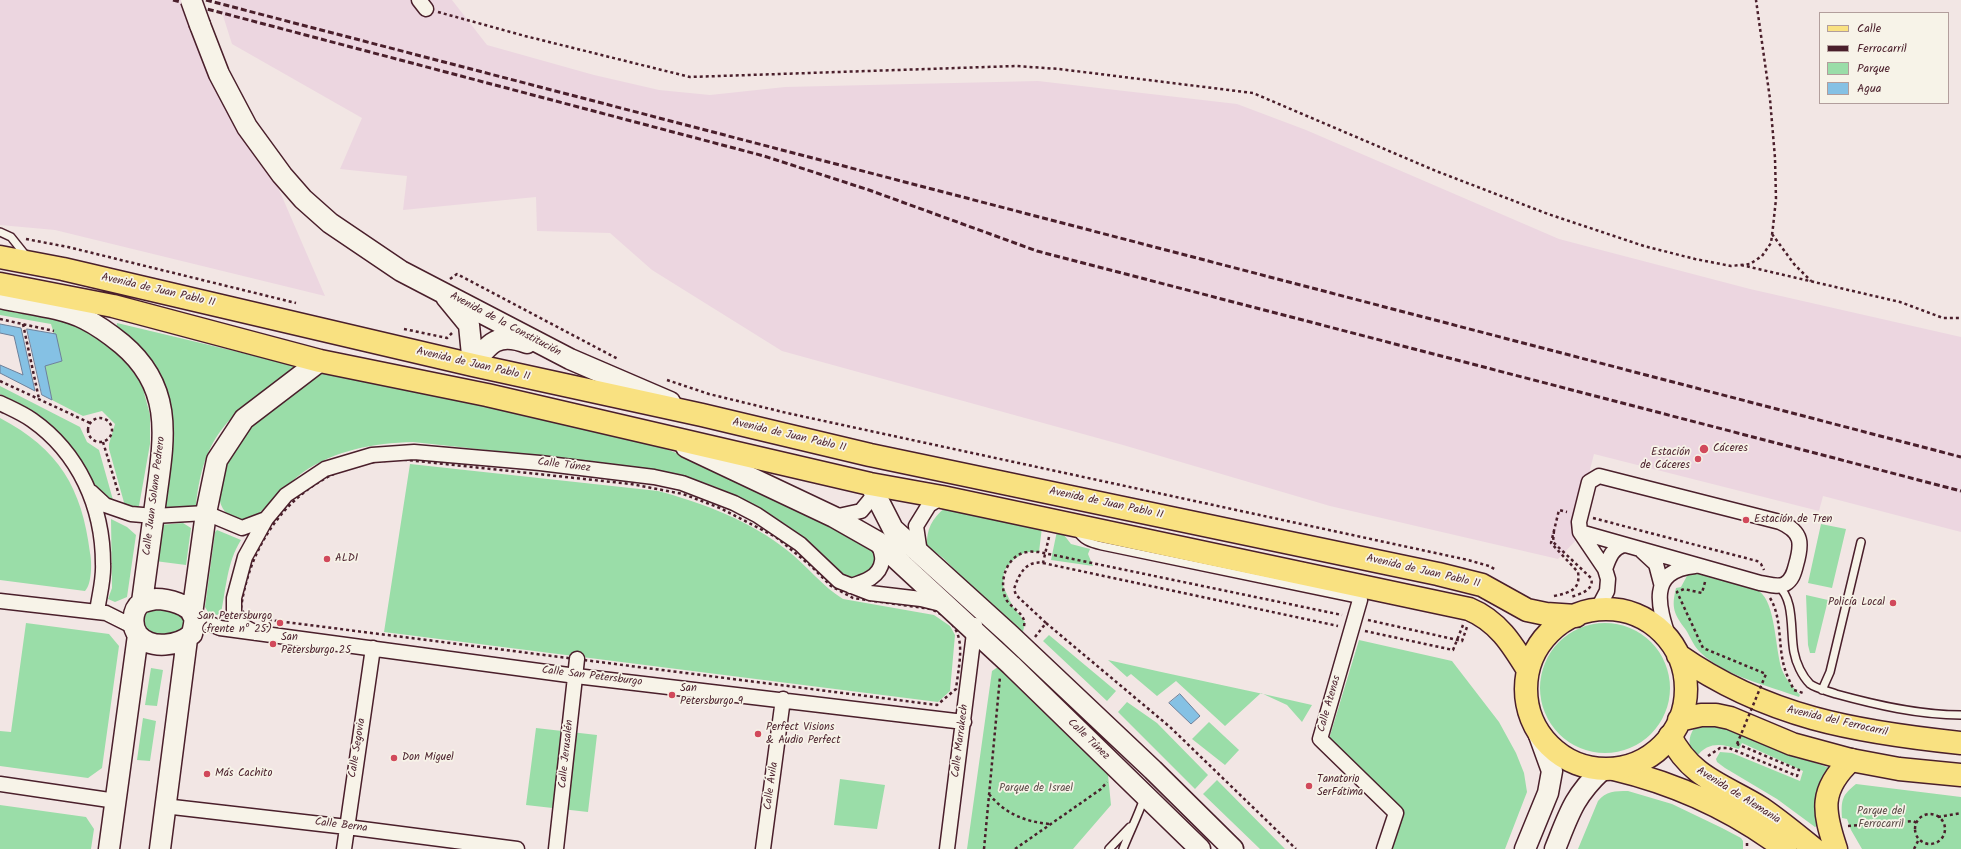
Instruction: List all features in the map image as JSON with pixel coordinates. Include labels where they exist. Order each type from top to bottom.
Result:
[{"type":"main road","name":"Avenida de la Constitución","points":[[191,0],[219,74],[247,127],[282,175],[304,199],[330,223],[401,271],[570,359]]},
{"type":"main road","name":"Avenida de Juan Pablo II","points":[[0,256],[472,365],[702,415],[870,455],[1486,575],[1527,610],[1546,614],[1571,607]]},
{"type":"main road","points":[[0,284],[113,306],[320,361],[487,395],[666,437],[873,489],[942,497],[1062,522],[1369,595],[1471,610],[1485,616],[1500,630],[1528,670]]},
{"type":"main road","name":"Avenida de la Constitución","points":[[441,291],[469,325],[472,365]]},
{"type":"main road","name":"Calle Juan Solano Pedrero","points":[[0,298],[84,318],[100,327],[138,358],[145,368],[161,401],[164,420],[164,442],[154,516],[137,618],[116,802],[109,849]]},
{"type":"main road","name":"Avenida de la Constitución","points":[[472,365],[484,350],[494,341],[509,338],[520,340],[570,359],[702,415]]},
{"type":"main road","points":[[160,849],[164,806],[206,513],[217,460],[244,419],[320,361]]},
{"type":"main road","points":[[472,365],[487,395]]},
{"type":"main road","name":"Calle Túnez","points":[[666,437],[834,517],[878,542],[975,634],[1011,665],[1200,849]]},
{"type":"main road","points":[[870,455],[873,489]]},
{"type":"main road","name":"Calle Túnez","points":[[873,489],[893,529],[1009,634],[1233,849]]},
{"type":"main road","points":[[156,599],[169,600],[181,604],[191,626],[175,644],[162,645],[148,641],[137,618],[156,599]]},
{"type":"main road","points":[[1555,849],[1573,804],[1580,792],[1608,769],[1631,765],[1644,760],[1655,752],[1675,728],[1686,692],[1685,680],[1674,648],[1655,626],[1643,618],[1631,613],[1614,610],[1571,607]]},
{"type":"main road","name":"Avenida de Alemania","points":[[1571,607],[1540,643],[1528,670],[1526,697],[1531,717],[1539,735],[1547,745],[1561,756],[1575,764],[1652,778],[1709,802],[1757,828],[1786,849]]},
{"type":"main road","name":"Avenida del Ferrocarril","points":[[1674,648],[1700,670],[1733,689],[1765,704],[1801,716],[1905,738],[1961,743]]},
{"type":"main road","points":[[1675,728],[1701,715],[1716,715],[1730,718],[1792,744],[1851,760],[1898,769],[1961,775]]},
{"type":"main road","name":"Avenida de Alemania","points":[[1675,728],[1684,760],[1697,772],[1761,808],[1814,849]]},
{"type":"main road","points":[[1525,849],[1548,793],[1552,771],[1539,735]]},
{"type":"main road","points":[[1839,839],[1828,826],[1825,800],[1835,777],[1851,760]]},
{"type":"street","points":[[0,402],[31,419],[57,441],[76,465],[90,490],[100,521],[104,565],[101,612]]},
{"type":"street","name":"Calle Túnez","points":[[256,633],[238,624],[234,617],[234,598],[245,557],[266,519],[286,495],[325,469],[372,455],[414,452],[540,463],[654,477],[703,490],[734,503],[771,524],[800,544],[838,581],[870,593],[921,599],[947,606]]},
{"type":"street","points":[[1580,532],[1760,583],[1778,586],[1786,583],[1792,577],[1800,550],[1800,539],[1792,527],[1780,522],[1603,475],[1596,477],[1589,482],[1578,522],[1580,532],[1605,569],[1608,579],[1607,591],[1597,610]]},
{"type":"street","points":[[834,517],[860,511],[873,489]]},
{"type":"street","points":[[90,490],[106,506],[120,510],[154,516],[206,513]]},
{"type":"street","points":[[920,552],[916,526],[929,505],[942,497]]},
{"type":"street","name":"Calle Túnez","points":[[206,513],[242,528],[266,519]]},
{"type":"street","points":[[851,586],[866,581],[877,572],[883,560],[878,542]]},
{"type":"street","points":[[1605,569],[1613,551],[1624,544]]},
{"type":"street","points":[[1640,549],[1656,564],[1662,584]]},
{"type":"street","points":[[1674,648],[1659,602],[1662,584],[1668,575],[1678,570],[1704,567]]},
{"type":"street","name":"Calle Atenas","points":[[1369,595],[1353,623],[1320,739],[1396,812],[1384,849]]},
{"type":"street","name":"Calle Túnez","points":[[970,600],[976,615],[975,634]]},
{"type":"street","points":[[0,601],[101,612],[137,618]]},
{"type":"street","name":"Calle San Petersburgo","points":[[191,626],[220,628],[576,676],[784,699],[964,722]]},
{"type":"street","points":[[975,634],[1009,634]]},
{"type":"street","name":"Calle Marrakech","points":[[948,849],[975,634]]},
{"type":"street","name":"Calle Segovia","points":[[344,849],[373,648]]},
{"type":"street","name":"Calle Jerusalén","points":[[556,849],[577,659]]},
{"type":"street","name":"Calle Ávila","points":[[763,849],[784,699]]},
{"type":"street","points":[[1145,794],[1152,770]]},
{"type":"street","points":[[0,784],[116,802]]},
{"type":"street","name":"Calle Berna","points":[[164,806],[347,827],[518,849]]},
{"type":"lane","points":[[0,232],[11,236],[31,262]]},
{"type":"lane","points":[[1822,690],[1830,672],[1861,542]]},
{"type":"lane","points":[[1778,586],[1782,589],[1787,599],[1794,653],[1801,672],[1811,684],[1822,690],[1857,700],[1919,712],[1961,715]]},
{"type":"lane","points":[[1109,849],[1137,820],[1145,794]]},
{"type":"lane","points":[[1123,849],[1131,825]]},
{"type":"path","points":[[422,5],[525,36],[690,77],[1016,66],[1059,68],[1253,93],[1436,171],[1548,214],[1644,246],[1695,259],[1731,266],[1750,264],[1762,256],[1771,243],[1776,198],[1775,158],[1770,98],[1756,0]]},
{"type":"path","points":[[1772,234],[1794,264],[1811,281]]},
{"type":"path","points":[[11,236],[75,249],[297,304]]},
{"type":"path","points":[[1739,265],[1900,302],[1943,318],[1961,318]]},
{"type":"path","points":[[441,291],[449,280],[457,274],[624,362]]},
{"type":"path","points":[[0,319],[54,331]]},
{"type":"path","points":[[23,324],[39,399]]},
{"type":"path","points":[[403,328],[447,338],[452,334],[454,327]]},
{"type":"path","points":[[663,379],[709,394],[780,411],[1468,560],[1486,575],[1502,574]]},
{"type":"path","points":[[0,381],[90,423]]},
{"type":"path","points":[[773,414],[897,441]]},
{"type":"path","points":[[99,417],[109,421],[112,428],[111,435],[103,442],[96,442],[90,437],[88,430],[90,423],[99,417]]},
{"type":"path","points":[[103,442],[121,504],[120,510]]},
{"type":"path","points":[[408,459],[631,484],[683,494],[720,508],[776,537],[811,566],[831,586],[853,598],[931,609],[941,613],[957,630],[961,641],[956,689],[937,705],[577,659],[246,617],[241,608],[243,590],[259,546],[280,516],[307,490],[326,479],[362,464],[408,459]]},
{"type":"path","points":[[1043,563],[1062,522]]},
{"type":"path","points":[[1554,526],[1553,542],[1592,578],[1590,587],[1571,607]]},
{"type":"path","points":[[1673,539],[1757,561],[1761,564]]},
{"type":"path","points":[[1024,650],[1028,640],[1023,632],[1025,622],[1005,598],[1003,586],[1004,571],[1013,560],[1025,552],[1039,552],[1353,623],[1453,650],[1471,610]]},
{"type":"path","points":[[1296,849],[1170,726],[1046,623],[1016,595],[1014,588],[1016,581],[1024,568],[1030,564],[1043,563],[1353,623],[1462,641],[1471,610]]},
{"type":"path","points":[[1697,772],[1708,756],[1720,748],[1730,748],[1797,776],[1799,770],[1737,744],[1766,674],[1703,648],[1677,592],[1684,589],[1702,594],[1704,567]]},
{"type":"path","points":[[1547,595],[1552,596],[1572,592],[1578,585]]},
{"type":"path","points":[[1024,650],[1046,623]]},
{"type":"path","points":[[984,849],[999,679],[1011,665]]},
{"type":"path","points":[[1015,849],[1101,789],[1118,769]]},
{"type":"path","points":[[988,794],[996,803],[1010,813],[1036,823],[1051,824]]},
{"type":"path","points":[[1938,817],[1944,827],[1942,837],[1935,843],[1930,844],[1923,842],[1919,839],[1915,830],[1916,823],[1925,816],[1934,815],[1938,817],[1961,813]]},
{"type":"path","points":[[1839,839],[1846,826],[1913,821],[1916,823]]},
{"type":"path","points":[[1914,849],[1919,839]]},
{"type":"shaded area","points":[[0,0],[197,0],[325,296],[55,230],[0,225]]},
{"type":"shaded area","points":[[218,0],[452,0],[487,45],[594,75],[659,90],[710,95],[785,87],[1038,81],[1237,104],[1306,130],[1559,239],[1750,289],[1961,337],[1961,532],[1823,496],[1819,511],[1594,454],[1583,497],[1580,536],[1558,559],[1330,506],[1123,445],[782,351],[652,270],[610,233],[537,231],[536,197],[403,210],[407,176],[340,169],[362,118],[232,44]]},
{"type":"green space","points":[[0,305],[53,315],[92,329],[119,351],[142,385],[150,415],[150,444],[139,506],[125,506],[109,449],[115,424],[102,411],[83,416],[52,400],[44,366],[62,361],[51,324],[0,315]]},
{"type":"green space","points":[[117,323],[297,366],[257,395],[227,422],[216,438],[207,456],[200,479],[196,506],[163,509],[171,426],[116,329]]},
{"type":"green space","points":[[328,372],[647,442],[703,463],[807,513],[875,550],[872,568],[864,575],[859,577],[853,578],[842,574],[813,545],[785,524],[745,500],[697,480],[658,471],[579,460],[413,442],[369,446],[341,453],[302,473],[255,516],[243,520],[232,517],[223,508],[219,497],[220,484],[230,455],[238,442],[255,420],[260,416],[306,382],[320,374]]},
{"type":"green space","points":[[0,386],[80,427],[87,442],[99,450],[113,500],[99,493],[80,458],[59,433],[25,407],[0,394]]},
{"type":"green space","points":[[0,418],[38,443],[52,457],[74,490],[81,509],[91,557],[90,578],[85,591],[0,580]]},
{"type":"green space","points":[[410,464],[658,491],[692,501],[726,514],[774,540],[835,594],[843,599],[934,615],[950,626],[955,635],[950,691],[938,702],[384,632]]},
{"type":"green space","points":[[945,508],[1042,527],[1039,552],[1025,552],[1013,560],[1004,571],[1003,586],[1013,607],[1025,622],[1023,632],[974,589],[943,558],[927,546],[929,530],[933,520]]},
{"type":"green space","points":[[111,519],[127,527],[136,535],[127,597],[115,602],[108,599],[112,588]]},
{"type":"green space","points":[[183,523],[191,528],[186,565],[155,561],[160,525]]},
{"type":"green space","points":[[1821,524],[1846,529],[1832,588],[1808,583]]},
{"type":"green space","points":[[217,530],[241,540],[236,548],[230,566],[221,613],[217,615],[208,612],[205,607],[215,532]]},
{"type":"green space","points":[[1057,531],[1064,535],[1071,544],[1090,549],[1088,554],[1093,566],[1051,560]]},
{"type":"green space","points":[[1698,572],[1707,573],[1711,578],[1736,582],[1754,588],[1765,597],[1772,616],[1782,670],[1800,695],[1799,697],[1748,680],[1722,668],[1696,648],[1676,615],[1674,601],[1676,588],[1681,587],[1688,574]]},
{"type":"green space","points":[[1806,595],[1828,600],[1815,653],[1810,653],[1808,645]]},
{"type":"green space","points":[[161,607],[184,614],[186,625],[183,632],[161,637],[142,627],[142,617],[151,609]]},
{"type":"green space","points":[[26,623],[109,634],[119,646],[102,768],[88,778],[0,766],[0,731],[11,732]]},
{"type":"green space","points":[[1605,623],[1630,628],[1651,642],[1665,663],[1670,688],[1665,713],[1651,734],[1630,748],[1605,753],[1580,748],[1559,734],[1545,713],[1540,688],[1545,663],[1559,642],[1580,628]]},
{"type":"green space","points":[[1049,635],[1116,691],[1107,701],[1043,641]]},
{"type":"green space","points":[[1359,640],[1452,661],[1499,722],[1516,753],[1524,773],[1527,792],[1505,849],[1389,849],[1401,810],[1329,739]]},
{"type":"green space","points":[[1108,660],[1261,693],[1225,726],[1176,681],[1157,696],[1131,674],[1127,677]]},
{"type":"green space","name":"Parque de Israel","points":[[998,667],[1108,775],[1111,805],[1073,849],[967,849],[992,671]]},
{"type":"green space","points":[[151,668],[163,670],[157,706],[145,705]]},
{"type":"green space","points":[[1263,694],[1312,705],[1302,722],[1287,705]]},
{"type":"green space","points":[[1127,702],[1157,723],[1208,775],[1195,789],[1118,712]]},
{"type":"green space","points":[[143,718],[156,721],[150,761],[137,760]]},
{"type":"green space","points":[[1209,722],[1239,750],[1225,765],[1192,739]]},
{"type":"green space","points":[[1704,725],[1724,725],[1768,747],[1830,768],[1819,825],[1815,827],[1777,799],[1725,768],[1717,762],[1716,759],[1720,752],[1732,753],[1800,781],[1803,771],[1742,743],[1739,749],[1721,745],[1711,746],[1706,748],[1696,757],[1690,746],[1692,731],[1695,727]]},
{"type":"green space","points":[[536,728],[597,735],[588,812],[526,805]]},
{"type":"green space","points":[[840,779],[885,785],[877,829],[834,825]]},
{"type":"green space","points":[[1217,780],[1285,849],[1260,849],[1203,794]]},
{"type":"green space","name":"Parque del Ferrocarril","points":[[1856,784],[1961,797],[1961,849],[1862,849],[1851,830],[1847,819],[1842,818],[1843,798]]},
{"type":"green space","points":[[1628,791],[1672,804],[1722,828],[1741,838],[1743,841],[1743,849],[1578,849],[1598,801],[1604,795],[1611,792]]},
{"type":"green space","points":[[0,805],[86,817],[94,829],[91,849],[0,849]]},
{"type":"water","points":[[0,324],[21,328],[35,391],[0,373],[0,365],[23,375],[14,336],[0,333]]},
{"type":"water","points":[[27,329],[56,334],[62,361],[45,366],[52,400],[42,395]]},
{"type":"water","points":[[1180,694],[1200,716],[1191,724],[1169,703]]},
{"type":"railway","points":[[173,0],[764,156],[869,190],[1037,251],[1961,491]]},
{"type":"railway","points":[[206,0],[1961,457]]},
{"type":"place","name":"Cáceres","points":[[1704,449]]},
{"type":"place","name":"Estación de Cáceres","points":[[1698,459]]},
{"type":"place","name":"Estación de Tren","points":[[1746,520]]},
{"type":"place","name":"ALDI","points":[[327,559]]},
{"type":"place","name":"Policía Local","points":[[1893,603]]},
{"type":"place","name":"San Petersburgo (frente nº 25)","points":[[280,623]]},
{"type":"place","name":"San Petersburgo 25","points":[[273,644]]},
{"type":"place","name":"San Petersburgo 9","points":[[672,695]]},
{"type":"place","name":"Perfect Visions & Audio Perfect","points":[[758,734]]},
{"type":"place","name":"Don Miguel","points":[[394,758]]},
{"type":"place","name":"Más Cachito","points":[[207,774]]},
{"type":"place","name":"Tanatorio SerFátima","points":[[1309,786]]}]
